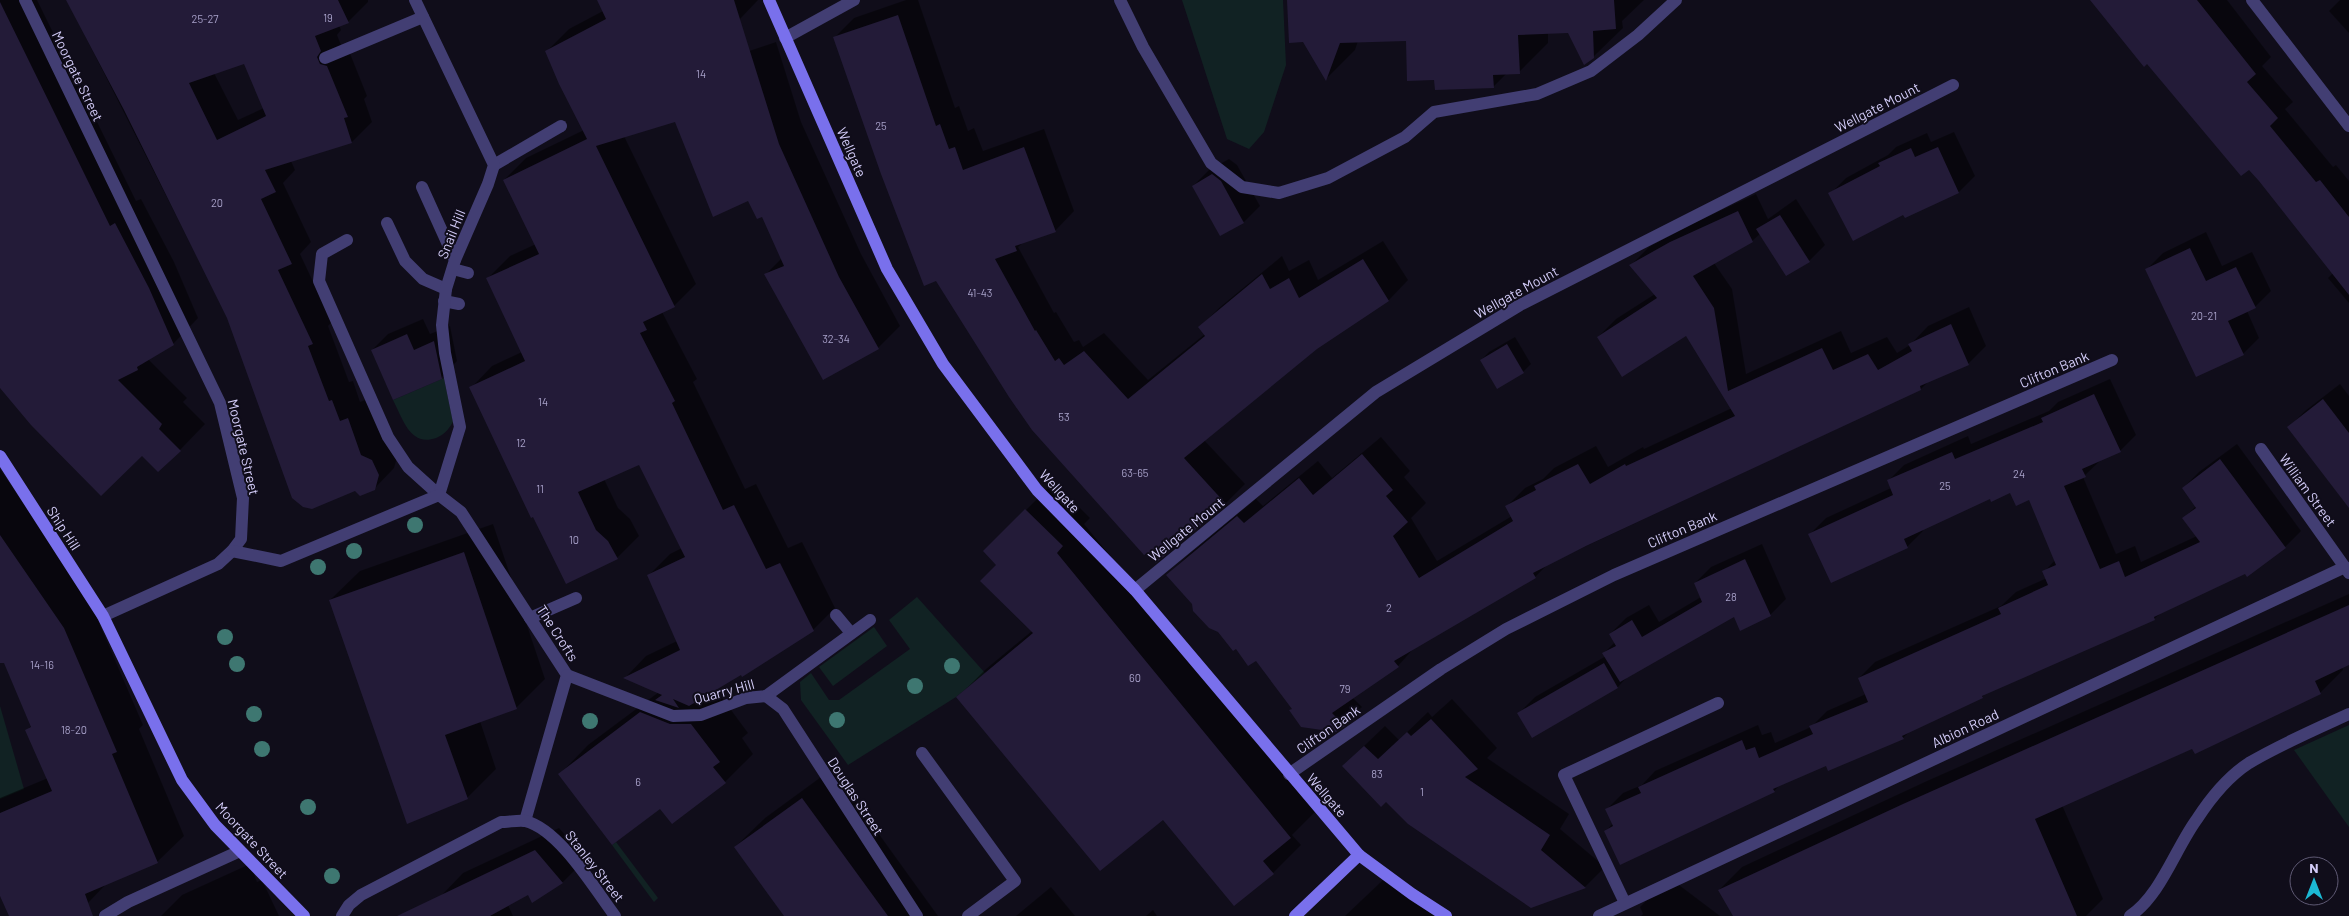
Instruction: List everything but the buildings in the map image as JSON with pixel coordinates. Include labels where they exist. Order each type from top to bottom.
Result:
[{"type":"street","name":"Moorgate Street","points":[[25,0],[220,403],[243,498],[240,539],[232,551]]},
{"type":"street","points":[[415,0],[494,165],[561,126]]},
{"type":"street","name":"Wellgate","points":[[769,0],[784,38],[887,269],[943,364],[1037,490],[1135,590],[1289,774],[1360,855],[1412,894],[1446,916]]},
{"type":"street","points":[[784,38],[854,0]]},
{"type":"street","points":[[1120,0],[1143,46],[1210,163],[1242,187],[1279,193],[1328,178],[1405,137],[1434,112],[1537,94],[1591,71],[1638,35],[1676,0]]},
{"type":"street","points":[[2252,0],[2349,126]]},
{"type":"street","points":[[325,58],[423,17]]},
{"type":"street","name":"Wellgate Mount","points":[[1135,590],[1376,392],[1520,305],[1953,85]]},
{"type":"street","name":"Snail Hill","points":[[440,495],[460,427],[445,353],[442,325],[445,295],[454,264],[488,184],[494,165]]},
{"type":"street","points":[[422,188],[454,264],[468,273]]},
{"type":"street","points":[[387,223],[405,260],[406,269],[459,304]]},
{"type":"street","name":"The Crofts","points":[[347,240],[322,254],[319,281],[388,437],[408,468],[461,512],[567,675],[525,821]]},
{"type":"street","name":"Clifton Bank","points":[[1289,774],[1441,669],[1506,629],[1614,575],[2112,360]]},
{"type":"street","name":"William Street","points":[[2261,449],[2347,570]]},
{"type":"street","name":"Ship Hill","points":[[1,461],[102,616]]},
{"type":"street","points":[[102,616],[218,564],[232,551],[281,561],[440,495]]},
{"type":"street","name":"Albion Road","points":[[1599,916],[2347,570]]},
{"type":"street","points":[[530,618],[576,598]]},
{"type":"street","points":[[836,615],[851,633]]},
{"type":"street","name":"Moorgate Street","points":[[102,616],[182,780],[215,825],[304,916]]},
{"type":"street","name":"Quarry Hill","points":[[567,675],[672,716],[701,715],[746,698],[766,696],[870,620]]},
{"type":"street","name":"Douglas Street","points":[[766,696],[783,709],[917,916]]},
{"type":"street","points":[[1625,903],[1564,775],[1718,703]]},
{"type":"street","points":[[2130,916],[2140,909],[2176,857],[2196,820],[2218,791],[2248,764],[2349,714]]},
{"type":"street","points":[[922,753],[1015,881],[968,916]]},
{"type":"street","points":[[342,916],[349,905],[361,896],[502,822],[525,821]]},
{"type":"street","name":"Stanley Street","points":[[525,821],[544,830],[558,840],[616,916]]},
{"type":"street","points":[[105,916],[128,902],[240,851]]},
{"type":"street","points":[[1294,916],[1360,855]]},
{"type":"shaded area","points":[[1182,0],[1283,0],[1286,65],[1264,132],[1249,149],[1227,139]]},
{"type":"shaded area","points":[[444,378],[453,422],[446,432],[436,438],[420,439],[408,430],[393,400]]},
{"type":"shaded area","points":[[917,597],[985,673],[956,697],[848,765],[801,700],[800,682],[811,673],[829,700],[839,700],[910,649],[889,620]]},
{"type":"shaded area","points":[[874,627],[887,646],[833,686],[819,667]]},
{"type":"shaded area","points":[[0,706],[24,789],[0,799]]},
{"type":"shaded area","points":[[2349,725],[2349,827],[2294,750]]},
{"type":"shaded area","points":[[616,842],[658,898],[654,902],[612,845]]}]
